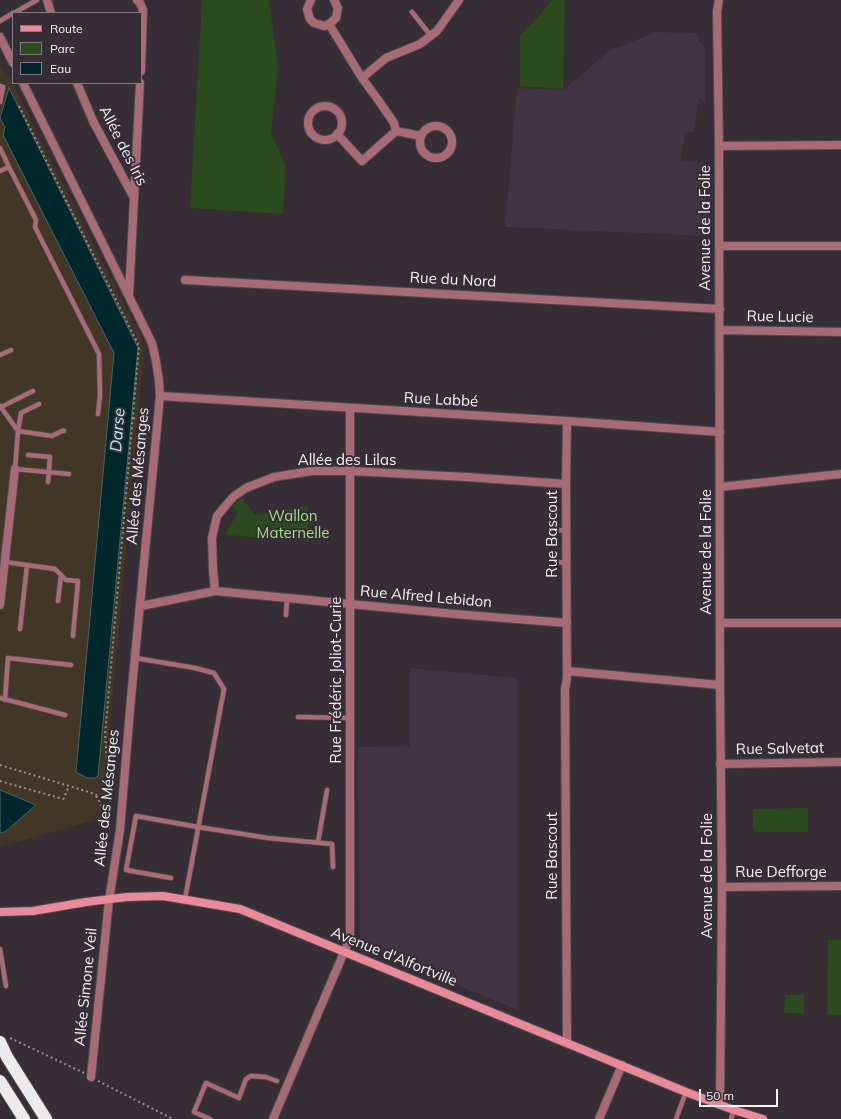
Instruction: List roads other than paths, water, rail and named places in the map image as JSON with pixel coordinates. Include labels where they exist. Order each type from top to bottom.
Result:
[{"type":"highway","points":[[0,1042],[7,1057],[46,1119]]},
{"type":"highway","points":[[0,1081],[24,1119]]},
{"type":"main road","name":"Avenue d'Alfortville","points":[[0,912],[33,911],[86,902],[163,896],[240,908],[686,1092],[763,1119]]},
{"type":"street","points":[[47,0],[51,12]]},
{"type":"street","points":[[137,0],[143,10],[142,40]]},
{"type":"street","points":[[311,0],[307,9],[310,19],[318,25],[324,26],[333,22],[338,13],[337,4],[334,0]]},
{"type":"street","points":[[362,78],[386,58],[420,44],[431,36],[437,31],[459,0]]},
{"type":"street","name":"Avenue de la Folie","points":[[719,0],[720,764],[722,886],[720,1105]]},
{"type":"street","points":[[329,24],[362,78],[394,123],[396,131]]},
{"type":"street","points":[[0,37],[12,61]]},
{"type":"street","name":"Allée des Mésanges","points":[[23,84],[152,343],[156,361],[160,396],[120,830],[109,900]]},
{"type":"street","name":"Allée des Iris","points":[[77,84],[93,121],[135,199]]},
{"type":"street","name":"Allée des Iris","points":[[129,296],[140,84]]},
{"type":"street","points":[[322,106],[332,108],[336,111],[342,120],[340,130],[337,134],[333,138],[327,140],[322,139],[312,133],[308,122],[313,112],[322,106]]},
{"type":"street","points":[[337,134],[362,161],[396,131]]},
{"type":"street","points":[[396,131],[421,136]]},
{"type":"street","points":[[719,146],[841,145]]},
{"type":"street","points":[[719,246],[841,246]]},
{"type":"street","name":"Rue du Nord","points":[[185,280],[720,309]]},
{"type":"street","name":"Rue Lucie","points":[[720,330],[841,332]]},
{"type":"street","name":"Rue Labbé","points":[[160,396],[720,432]]},
{"type":"street","name":"Rue Frédéric Joliot-Curie","points":[[273,1119],[350,938],[350,408]]},
{"type":"street","name":"Rue Bascout","points":[[567,421],[567,682],[565,689],[567,1042]]},
{"type":"street","points":[[0,605],[15,469]]},
{"type":"street","name":"Allée des Lilas","points":[[215,591],[212,538],[217,516],[233,497],[246,488],[274,477],[312,471],[350,471],[566,484]]},
{"type":"street","points":[[720,486],[841,474]]},
{"type":"street","name":"Rue Alfred Lebidon","points":[[141,606],[215,591],[567,623]]},
{"type":"street","points":[[720,623],[841,623]]},
{"type":"street","points":[[567,671],[720,685]]},
{"type":"street","name":"Rue Salvetat","points":[[720,764],[841,762]]},
{"type":"street","name":"Rue Defforge","points":[[722,886],[841,886]]},
{"type":"street","name":"Allée Simone Veil","points":[[90,1077],[109,900]]},
{"type":"street","points":[[599,1119],[622,1065]]},
{"type":"lane","points":[[15,12],[37,0]]},
{"type":"lane","points":[[412,12],[431,36]]},
{"type":"lane","points":[[0,21],[12,14]]},
{"type":"lane","points":[[0,86],[3,87],[0,102]]},
{"type":"lane","points":[[0,148],[36,220],[35,227],[99,354],[100,395],[98,414]]},
{"type":"lane","points":[[0,171],[9,167]]},
{"type":"lane","points":[[0,355],[11,350]]},
{"type":"lane","points":[[33,391],[0,406],[18,431],[52,436],[64,431]]},
{"type":"lane","points":[[39,404],[21,413],[15,469],[70,474]]},
{"type":"lane","points":[[28,455],[50,457],[48,482]]},
{"type":"lane","points":[[557,530],[567,531]]},
{"type":"lane","points":[[5,562],[55,568],[66,580],[78,581],[73,636]]},
{"type":"lane","points":[[556,562],[567,563]]},
{"type":"lane","points":[[20,629],[27,565]]},
{"type":"lane","points":[[58,601],[60,575]]},
{"type":"lane","points":[[286,615],[287,598]]},
{"type":"lane","points":[[65,715],[2,699],[8,658],[71,665]]},
{"type":"lane","points":[[135,658],[195,668],[214,673],[224,689],[185,899]]},
{"type":"lane","points":[[298,717],[350,718]]},
{"type":"lane","points":[[318,842],[327,790]]},
{"type":"lane","points":[[171,878],[126,870],[136,816],[198,828],[268,838],[332,844],[332,868]]},
{"type":"lane","points":[[0,948],[6,986]]},
{"type":"lane","points":[[210,1119],[194,1112],[206,1083],[239,1098],[246,1080],[250,1076],[266,1077],[278,1082]]},
{"type":"lane","points":[[676,1119],[686,1092]]},
{"type":"lane","points":[[731,1119],[734,1110]]},
{"type":"water","name":"Darse","points":[[9,88],[138,348],[98,776],[95,778],[87,778],[76,772],[114,353],[3,135],[5,127],[0,118]]},
{"type":"water","points":[[0,790],[36,805],[5,832],[0,833]]},
{"type":"park label","name":"Wallon Maternelle","points":[[293,524]]}]
